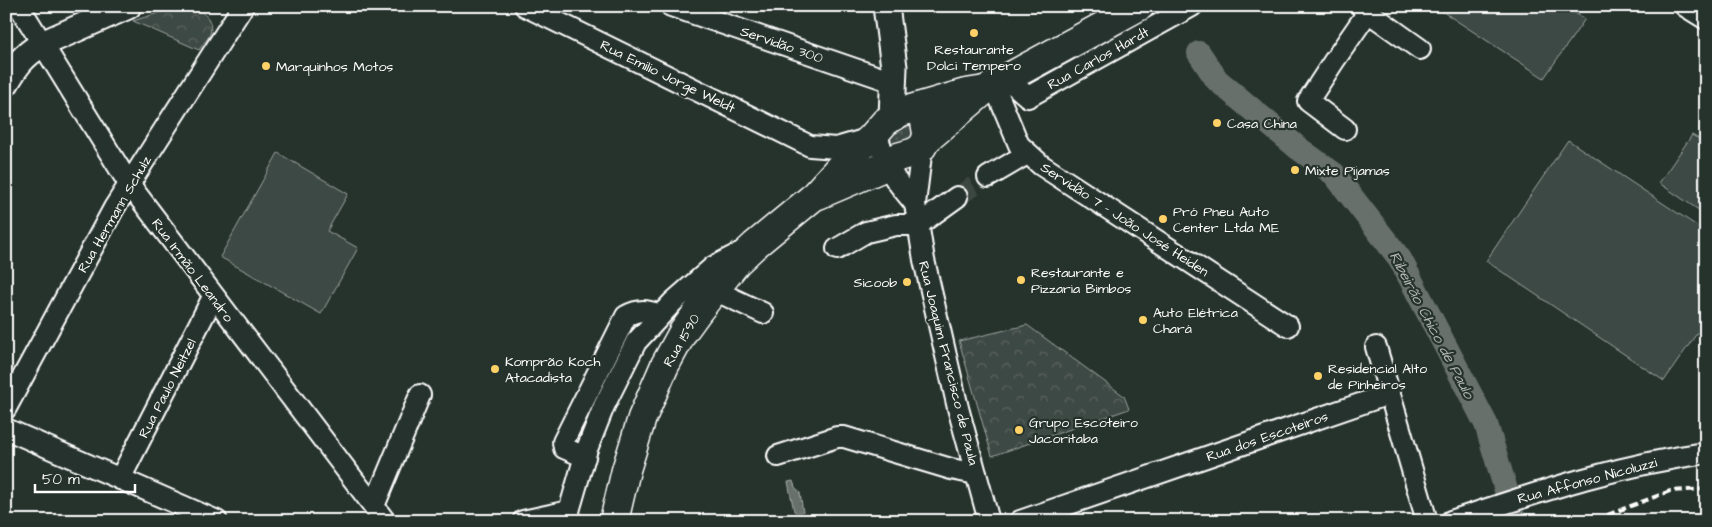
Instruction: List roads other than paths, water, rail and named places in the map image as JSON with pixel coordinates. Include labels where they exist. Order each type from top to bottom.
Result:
[{"type":"highway","points":[[812,198],[831,176],[995,84],[1140,6]]},
{"type":"highway","points":[[812,198],[847,184],[901,138]]},
{"type":"highway","name":"Rua 1590","points":[[614,521],[626,470],[642,418],[683,332],[737,262],[755,244],[812,198]]},
{"type":"main road","points":[[6,82],[23,57],[42,44],[128,6]]},
{"type":"main road","points":[[886,6],[901,138]]},
{"type":"street","name":"Rua Irmão Leandro","points":[[19,6],[129,184],[380,514]]},
{"type":"street","name":"Rua Hermann Schulz","points":[[6,408],[114,208],[229,15],[243,6]]},
{"type":"street","name":"Rua Emilio Jorge Weldt","points":[[525,6],[810,146],[836,148],[901,138]]},
{"type":"street","name":"Servidão 300","points":[[671,6],[894,74]]},
{"type":"street","name":"Rua Carlos Hardt","points":[[995,84],[1028,97],[1192,6]]},
{"type":"street","points":[[1685,6],[1706,19]]},
{"type":"street","points":[[1345,129],[1308,101],[1364,9],[1420,49]]},
{"type":"street","name":"Servidão 7 - João José Heiden","points":[[995,84],[1019,145],[1027,154],[1288,326]]},
{"type":"street","points":[[901,138],[915,204]]},
{"type":"street","name":"Rua Joaquim Francisco de Paula","points":[[901,138],[915,204],[924,260],[956,399],[989,521]]},
{"type":"street","points":[[810,146],[819,158],[823,169],[820,183],[812,198]]},
{"type":"street","points":[[988,178],[1027,154]]},
{"type":"street","points":[[838,249],[866,232],[896,225],[918,225],[957,197]]},
{"type":"street","points":[[523,521],[539,516],[569,516],[585,458],[604,406],[636,342],[660,315],[713,267],[755,244]]},
{"type":"street","points":[[714,290],[763,313]]},
{"type":"street","name":"Rua Paulo Neitzel","points":[[120,479],[214,297]]},
{"type":"street","points":[[1376,347],[1427,521]]},
{"type":"street","name":"Rua dos Escoteiros","points":[[1020,521],[1390,394]]},
{"type":"street","points":[[380,514],[420,395]]},
{"type":"street","points":[[6,430],[217,521]]},
{"type":"street","points":[[778,456],[837,437],[844,437],[951,469],[976,474]]},
{"type":"street","name":"Rua Affonso Nicoluzzi","points":[[1451,521],[1519,498],[1622,468],[1706,453]]},
{"type":"water","points":[[793,481],[800,493],[803,512],[797,513],[794,511],[788,482]]},
{"type":"waterway","name":"Ribeirão Chico de Paulo","points":[[1199,53],[1217,80],[1298,148],[1334,174],[1400,259],[1486,424],[1514,521]]},
{"type":"tunnel","points":[[957,197],[988,177]]},
{"type":"railway","points":[[1597,521],[1602,517],[1670,491],[1706,489]]},
{"type":"place","name":"Restaurante Dolci Tempero","points":[[974,33]]},
{"type":"place","name":"Marquinhos Motos","points":[[266,66]]},
{"type":"place","name":"Casa China","points":[[1217,123]]},
{"type":"place","name":"Mixte Pijamas","points":[[1295,170]]},
{"type":"place","name":"Pró Pneu Auto Center Ltda ME","points":[[1163,219]]},
{"type":"place","name":"Restaurante e Pizzaria Bimbos","points":[[1021,280]]},
{"type":"place","name":"Sicoob","points":[[907,282]]},
{"type":"place","name":"Auto Elétrica Chará","points":[[1143,320]]},
{"type":"place","name":"Komprão Koch Atacadista","points":[[495,369]]},
{"type":"place","name":"Residencial Alto de Pinheiros","points":[[1318,376]]},
{"type":"place","name":"Grupo Escoteiro Jacoritaba","points":[[1019,430]]}]
